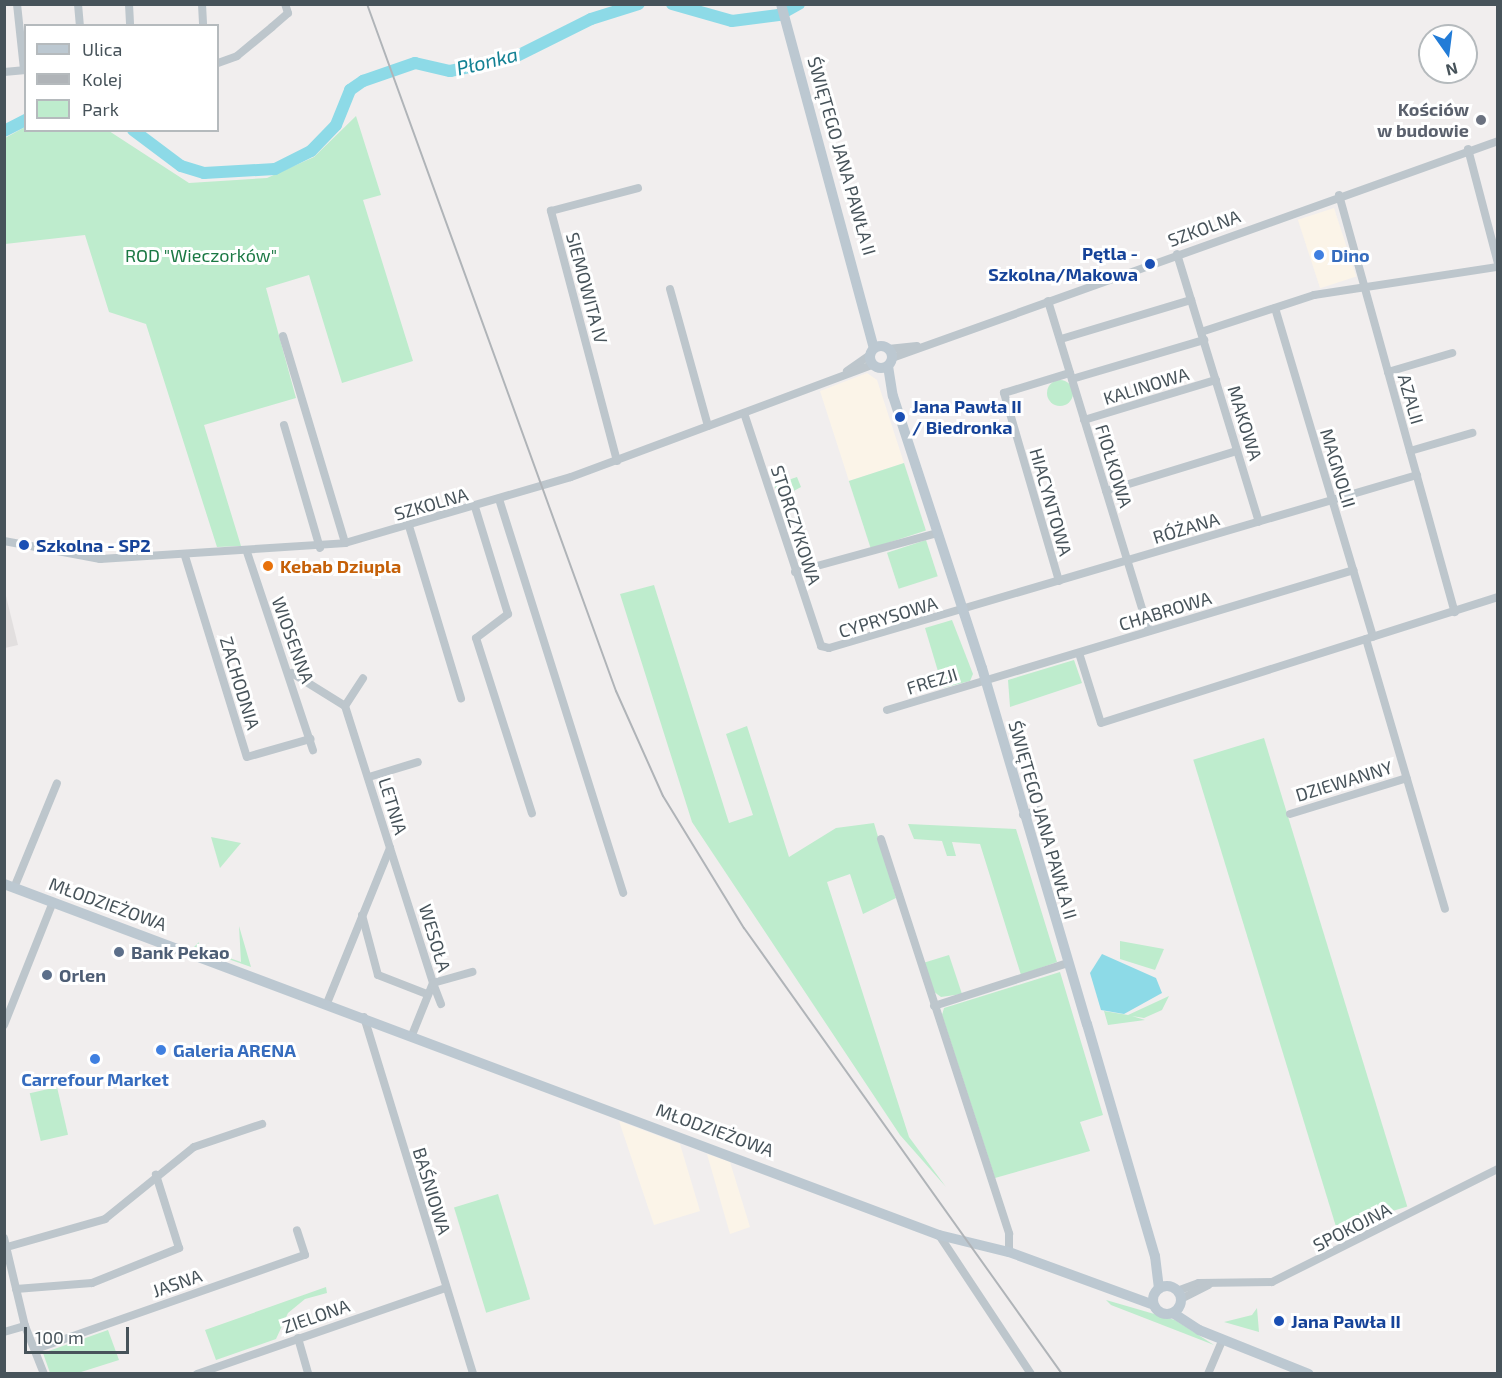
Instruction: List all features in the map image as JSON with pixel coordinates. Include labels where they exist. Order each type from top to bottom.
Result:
[{"type":"street","points":[[17,4],[24,62]]},
{"type":"street","points":[[78,4],[80,24]]},
{"type":"street","points":[[129,4],[130,24]]},
{"type":"street","points":[[202,4],[203,24]]},
{"type":"street","name":"ŚWIĘTEGO JANA PAWŁA II","points":[[781,4],[881,357],[986,681],[1023,815],[1169,1298]]},
{"type":"street","points":[[219,63],[243,51],[287,6]]},
{"type":"street","points":[[4,72],[24,70]]},
{"type":"street","name":"SZKOLNA","points":[[4,541],[88,559],[320,548],[409,526],[617,461],[744,413],[881,357],[921,346],[1468,149],[1497,141]]},
{"type":"street","points":[[1071,376],[1203,336],[1275,308],[1364,285],[1497,265],[1468,149]]},
{"type":"street","name":"SIEMOWITA IV","points":[[617,461],[551,211],[638,188]]},
{"type":"street","name":"AZALII","points":[[1339,195],[1455,612]]},
{"type":"street","name":"MAKOWA","points":[[1177,254],[1258,522]]},
{"type":"street","points":[[670,289],[708,426]]},
{"type":"street","points":[[1061,339],[1191,300]]},
{"type":"street","name":"FIOŁKOWA","points":[[1048,301],[1149,631]]},
{"type":"street","name":"MAGNOLII","points":[[1275,308],[1353,570],[1369,638],[1445,909]]},
{"type":"street","points":[[282,336],[345,543]]},
{"type":"street","points":[[1388,372],[1452,353]]},
{"type":"street","name":"HIACYNTOWA","points":[[1059,581],[1004,393],[1071,376]]},
{"type":"street","name":"KALINOWA","points":[[1084,420],[1216,380]]},
{"type":"street","name":"STORCZYKOWA","points":[[744,413],[821,646]]},
{"type":"street","points":[[284,425],[320,548]]},
{"type":"street","points":[[1410,451],[1472,433]]},
{"type":"street","points":[[1106,491],[1237,451]]},
{"type":"street","name":"RÓŻANA","points":[[964,610],[1417,475]]},
{"type":"street","points":[[499,499],[623,893]]},
{"type":"street","points":[[475,507],[508,614],[504,623],[481,630],[476,638],[532,813]]},
{"type":"street","points":[[409,526],[461,698]]},
{"type":"street","points":[[795,572],[938,533]]},
{"type":"street","name":"WIOSENNA","points":[[247,552],[292,673],[314,750]]},
{"type":"street","name":"ZACHODNIA","points":[[185,555],[247,758],[310,739]]},
{"type":"street","name":"CHABROWA","points":[[986,681],[1353,570]]},
{"type":"street","points":[[1079,653],[1101,723],[1497,597]]},
{"type":"street","name":"CYPRYSOWA","points":[[821,646],[835,648],[964,610]]},
{"type":"street","points":[[292,673],[345,706],[363,678]]},
{"type":"street","name":"FREZJI","points":[[886,710],[986,681]]},
{"type":"street","name":"LETNIA","points":[[327,1003],[390,848],[345,706]]},
{"type":"street","points":[[369,777],[418,762]]},
{"type":"street","name":"DZIEWANNY","points":[[1290,814],[1407,778]]},
{"type":"street","points":[[9,886],[57,783]]},
{"type":"street","points":[[1023,815],[1038,810]]},
{"type":"street","points":[[881,839],[1009,1234],[1009,1252]]},
{"type":"street","name":"WESOŁA","points":[[390,848],[434,983],[427,994],[412,1035]]},
{"type":"street","name":"MŁODZIEŻOWA","points":[[9,886],[327,1003],[939,1234],[1009,1252],[1121,1297],[1169,1298],[1209,1333],[1309,1374]]},
{"type":"street","points":[[4,1025],[53,902]]},
{"type":"street","points":[[362,915],[378,975],[427,994]]},
{"type":"street","points":[[934,1006],[1068,963]]},
{"type":"street","points":[[441,1004],[434,983],[472,972]]},
{"type":"street","name":"BAŚNIOWA","points":[[364,1017],[474,1374]]},
{"type":"street","points":[[7,1246],[105,1219],[156,1175],[194,1147],[262,1124]]},
{"type":"street","name":"SPOKOJNA","points":[[1169,1298],[1213,1283],[1250,1286],[1287,1277],[1497,1169]]},
{"type":"street","points":[[16,1289],[92,1282],[179,1248],[156,1175]]},
{"type":"street","name":"JASNA","points":[[36,1349],[305,1255],[297,1230]]},
{"type":"street","points":[[939,1234],[1031,1374]]},
{"type":"street","points":[[4,1238],[25,1326],[44,1374]]},
{"type":"street","name":"ZIELONA","points":[[197,1374],[221,1370],[298,1338],[446,1288]]},
{"type":"street","points":[[4,1332],[25,1326]]},
{"type":"street","points":[[298,1338],[308,1374]]},
{"type":"street","points":[[1208,1374],[1223,1339]]},
{"type":"shaded area","points":[[1334,208],[1356,276],[1320,288],[1298,220]]},
{"type":"shaded area","points":[[867,373],[877,380],[904,463],[849,481],[820,391]]},
{"type":"shaded area","points":[[5,592],[18,645],[4,648]]},
{"type":"shaded area","points":[[619,1121],[680,1144],[700,1211],[654,1225]]},
{"type":"shaded area","points":[[707,1154],[730,1162],[750,1227],[730,1234]]},
{"type":"green space","name":"ROD \"Wieczorków\"","points":[[356,116],[381,195],[363,200],[413,361],[342,383],[309,275],[266,288],[296,398],[204,425],[241,546],[217,547],[146,324],[109,312],[85,235],[5,244],[5,138],[24,128],[24,132],[111,132],[189,183],[267,178],[314,157]]},
{"type":"green space","points":[[1060,380],[1069,384],[1073,393],[1069,402],[1060,406],[1051,402],[1047,393],[1051,384]]},
{"type":"green space","points":[[904,463],[926,531],[871,548],[849,481]]},
{"type":"green space","points":[[797,477],[801,487],[779,499],[772,479],[779,483]]},
{"type":"green space","points":[[926,540],[938,576],[899,589],[887,553]]},
{"type":"green space","points":[[654,585],[729,823],[753,815],[726,734],[747,726],[789,857],[836,828],[874,823],[896,898],[863,914],[850,874],[827,882],[909,1137],[946,1187],[900,1135],[692,822],[620,594]]},
{"type":"green space","points":[[952,620],[973,674],[970,681],[943,688],[925,628]]},
{"type":"green space","points":[[1074,660],[1082,683],[1010,707],[1008,680]]},
{"type":"green space","points":[[1264,738],[1407,1207],[1336,1228],[1193,760]]},
{"type":"green space","points":[[908,824],[1016,829],[1057,962],[1021,975],[980,844],[952,842],[956,856],[947,856],[942,841],[914,839]]},
{"type":"green space","points":[[211,837],[241,843],[220,868]]},
{"type":"green space","points":[[239,926],[251,967],[194,947],[199,942],[198,947],[241,962]]},
{"type":"green space","points":[[1120,941],[1164,949],[1155,970],[1120,959]]},
{"type":"green space","points":[[949,955],[962,994],[941,997],[933,991],[923,963]]},
{"type":"green space","points":[[1060,972],[1103,1115],[1080,1122],[1090,1151],[995,1178],[942,1015],[944,1008]]},
{"type":"green space","points":[[1169,996],[1162,1010],[1144,1018],[1132,1016],[1145,1020],[1108,1025],[1104,1011],[1128,1015]]},
{"type":"green space","points":[[57,1087],[68,1135],[41,1141],[30,1093]]},
{"type":"green space","points":[[498,1194],[530,1299],[486,1313],[454,1207]]},
{"type":"green space","points":[[326,1287],[327,1293],[305,1299],[288,1313],[276,1339],[216,1360],[205,1330]]},
{"type":"green space","points":[[1106,1300],[1175,1320],[1214,1345],[1111,1305]]},
{"type":"green space","points":[[1257,1308],[1259,1332],[1224,1322],[1252,1315]]},
{"type":"green space","points":[[108,1330],[119,1360],[78,1373],[50,1373],[43,1353]]},
{"type":"water","points":[[1102,954],[1156,978],[1162,993],[1124,1014],[1101,1010],[1090,973]]},
{"type":"waterway","name":"Płonka","points":[[136,132],[181,166],[204,173],[275,169],[311,151],[336,125],[350,90],[363,81],[415,63],[450,71],[513,58],[591,19],[639,4]]},
{"type":"waterway","name":"Płonka","points":[[672,4],[732,21],[779,15],[799,4]]},
{"type":"waterway","name":"Płonka","points":[[4,131],[24,121]]},
{"type":"railway","points":[[367,4],[616,691],[663,796],[744,928],[1062,1374]]},
{"type":"place","name":"Kościów w budowie","points":[[1481,120]]},
{"type":"place","name":"Dino","points":[[1319,255]]},
{"type":"place","name":"Pętla - Szkolna/Makowa","points":[[1150,264]]},
{"type":"place","name":"Jana Pawła II / Biedronka","points":[[900,417]]},
{"type":"place","name":"Szkolna - SP2","points":[[24,545]]},
{"type":"place","name":"Kebab Dziupla","points":[[268,566]]},
{"type":"place","name":"Bank Pekao","points":[[119,952]]},
{"type":"place","name":"Orlen","points":[[47,975]]},
{"type":"place","name":"Galeria ARENA","points":[[161,1050]]},
{"type":"place","name":"Carrefour Market","points":[[95,1059]]},
{"type":"place","name":"Jana Pawła II","points":[[1279,1321]]}]
